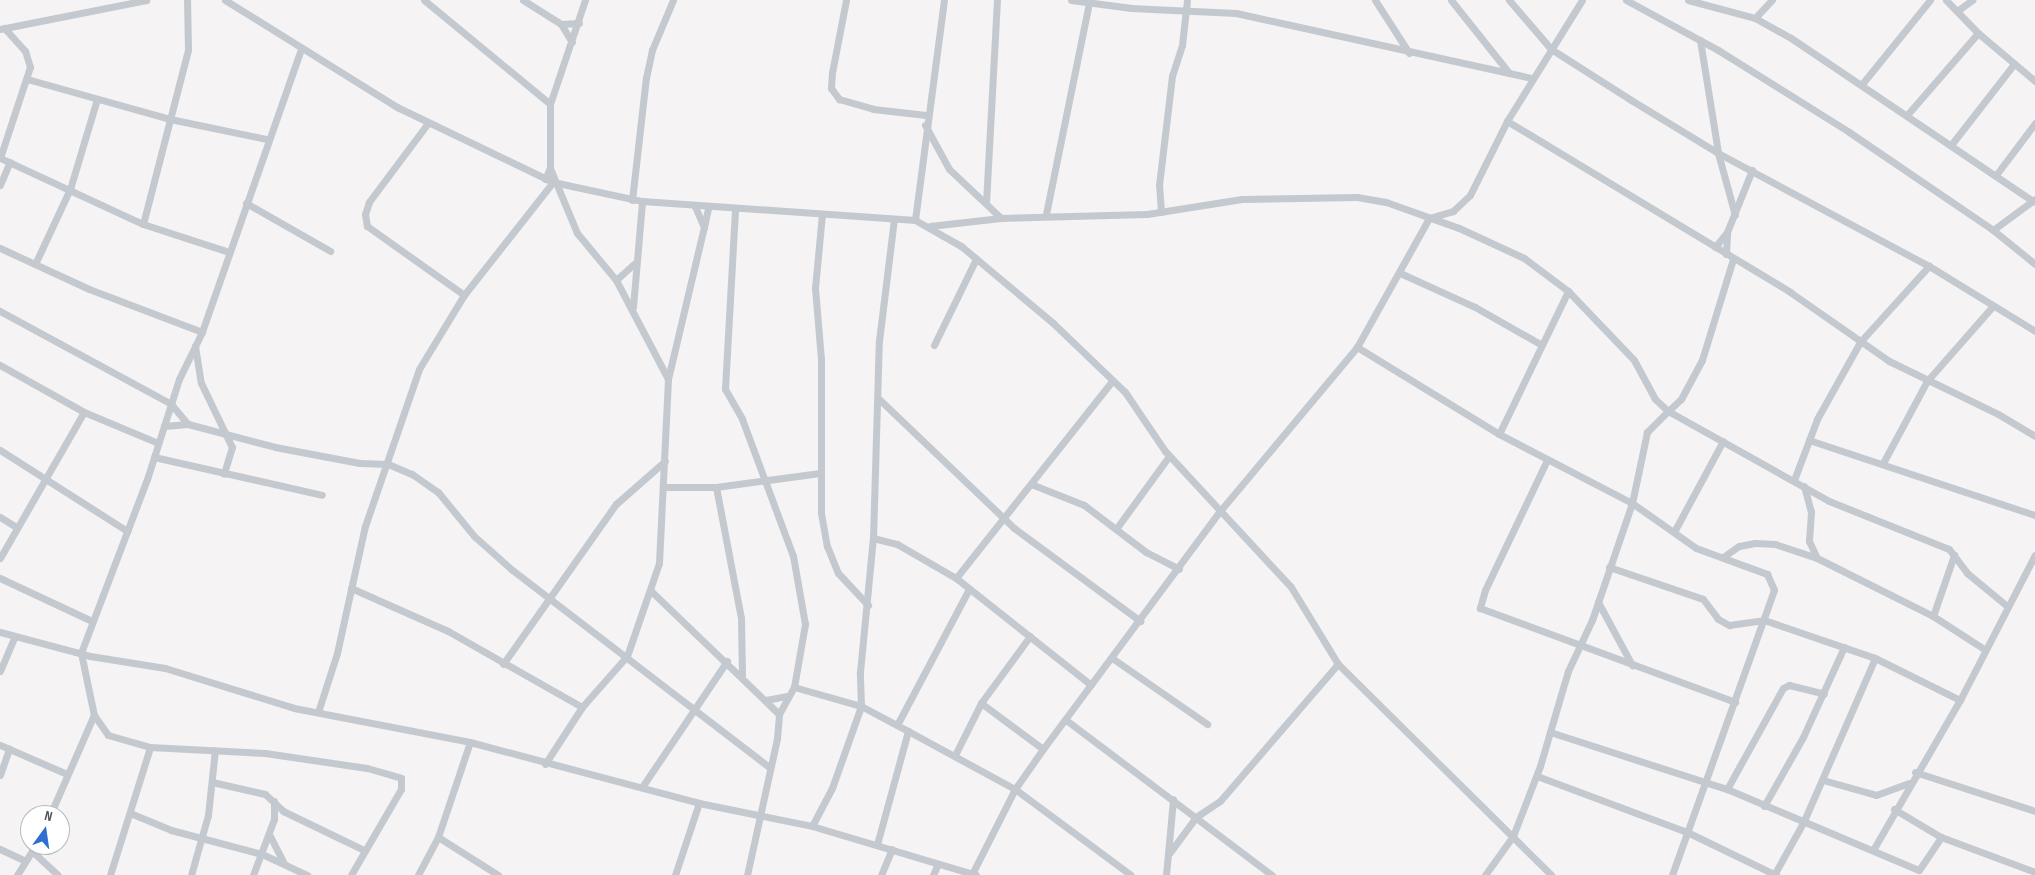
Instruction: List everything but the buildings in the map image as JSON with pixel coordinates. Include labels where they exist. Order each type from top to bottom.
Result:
[{"type":"street","points":[[2,29],[146,0]]},
{"type":"street","points":[[143,224],[188,50],[187,0]]},
{"type":"street","points":[[226,0],[428,123],[555,182],[632,200],[734,210],[915,220],[930,226],[976,259],[1053,323],[1125,392],[1169,456],[1291,587],[1338,664],[1408,737],[1552,875]]},
{"type":"street","points":[[424,0],[550,104]]},
{"type":"street","points":[[523,0],[561,24],[572,42]]},
{"type":"street","points":[[585,0],[579,23],[550,104],[550,168],[577,233],[616,280],[633,308],[668,378]]},
{"type":"street","points":[[632,200],[646,78],[652,50],[672,0]]},
{"type":"street","points":[[846,0],[832,73],[835,94],[851,104],[926,115]]},
{"type":"street","points":[[915,220],[926,115],[944,0]]},
{"type":"street","points":[[986,203],[997,0]]},
{"type":"street","points":[[1071,0],[1185,11],[1236,13],[1409,53],[1532,78]]},
{"type":"street","points":[[1160,212],[1159,185],[1172,76],[1182,45],[1187,0]]},
{"type":"street","points":[[1375,0],[1409,53]]},
{"type":"street","points":[[1452,0],[1509,73]]},
{"type":"street","points":[[1509,0],[1551,49],[1718,153],[1929,266],[2035,331]]},
{"type":"street","points":[[0,632],[81,653],[165,668],[318,712],[470,742],[545,764],[642,787],[699,803],[812,826],[974,874],[1015,789],[1042,748],[1066,720],[1179,569],[1220,510],[1357,347],[1429,218],[1453,211],[1470,195],[1507,121],[1582,0]]},
{"type":"street","points":[[1626,0],[1700,40],[1850,132],[1993,230],[2035,264]]},
{"type":"street","points":[[1688,0],[1755,18],[1862,84],[2034,200],[1993,230]]},
{"type":"street","points":[[1755,18],[1772,0]]},
{"type":"street","points":[[1862,84],[1930,0]]},
{"type":"street","points":[[1946,0],[1978,33],[2035,82]]},
{"type":"street","points":[[1957,11],[1972,0]]},
{"type":"street","points":[[1046,214],[1089,2]]},
{"type":"street","points":[[561,24],[579,23]]},
{"type":"street","points":[[2,29],[29,58],[27,79],[0,158],[143,224],[229,252]]},
{"type":"street","points":[[1907,115],[1978,33]]},
{"type":"street","points":[[1700,40],[1718,153],[1735,215]]},
{"type":"street","points":[[302,48],[267,139],[202,332],[171,404],[128,531],[81,653],[94,715],[108,735],[150,747],[265,753],[396,774],[401,778],[401,788],[351,875]]},
{"type":"street","points":[[1951,145],[2014,64]]},
{"type":"street","points":[[27,79],[170,119],[267,139]]},
{"type":"street","points":[[35,264],[70,189],[96,99]]},
{"type":"street","points":[[1507,121],[1733,258],[1860,342],[1927,381],[1998,414],[2035,436]]},
{"type":"street","points":[[428,123],[369,202],[364,214],[367,226],[464,295]]},
{"type":"street","points":[[1996,175],[2035,123]]},
{"type":"street","points":[[925,125],[949,168],[1001,218]]},
{"type":"street","points":[[0,184],[10,162]]},
{"type":"street","points":[[545,178],[550,168]]},
{"type":"street","points":[[1715,247],[1727,232],[1752,170]]},
{"type":"street","points":[[318,712],[351,588],[365,526],[388,464],[419,369],[464,295],[555,182]]},
{"type":"street","points":[[930,226],[1046,214],[1160,212],[1242,199],[1357,196],[1386,202],[1524,258],[1568,291],[1634,360],[1655,399],[1668,411],[1794,480],[1828,501],[1954,555],[1967,573],[2006,606]]},
{"type":"street","points":[[633,308],[635,263],[642,201]]},
{"type":"street","points":[[246,203],[330,251]]},
{"type":"street","points":[[695,207],[704,227]]},
{"type":"street","points":[[545,764],[582,707],[627,656],[659,563],[668,378],[708,208]]},
{"type":"street","points":[[734,210],[725,389],[765,480],[794,556],[805,624],[794,687],[786,696],[779,714],[777,738],[768,766],[746,875]]},
{"type":"street","points":[[822,214],[815,288],[821,359],[820,473],[827,546],[838,573],[868,605]]},
{"type":"street","points":[[812,826],[832,788],[861,706],[860,672],[873,538],[880,333],[894,219]]},
{"type":"street","points":[[1726,254],[1727,232]]},
{"type":"street","points":[[0,248],[202,332]]},
{"type":"street","points":[[1486,875],[1513,836],[1537,776],[1568,670],[1598,602],[1632,503],[1647,432],[1681,399],[1702,360],[1733,258]]},
{"type":"street","points":[[934,345],[976,259]]},
{"type":"street","points":[[616,280],[635,263]]},
{"type":"street","points":[[1794,480],[1809,440],[1860,342],[1929,266]]},
{"type":"street","points":[[1400,272],[1475,307],[1540,344]]},
{"type":"street","points":[[1499,434],[1540,344],[1568,291]]},
{"type":"street","points":[[1884,463],[1927,381],[1994,306]]},
{"type":"street","points":[[0,311],[171,404],[188,424]]},
{"type":"street","points":[[195,346],[201,383],[226,434],[232,454],[224,474]]},
{"type":"street","points":[[1357,347],[1499,434],[1632,503],[1675,530],[1696,548],[1767,574],[1772,580],[1774,590],[1764,620],[1704,781],[1672,875]]},
{"type":"street","points":[[1,367],[84,412],[158,444]]},
{"type":"street","points":[[956,578],[1005,520],[1112,381]]},
{"type":"street","points":[[879,399],[1005,520],[1140,621]]},
{"type":"street","points":[[0,558],[43,479],[84,412]]},
{"type":"street","points":[[164,426],[188,424],[316,455],[388,464],[412,474],[438,492],[486,548],[551,599],[572,619],[627,656],[768,766]]},
{"type":"street","points":[[1809,440],[1884,463],[2035,515]]},
{"type":"street","points":[[1675,530],[1723,441]]},
{"type":"street","points":[[0,450],[43,479],[128,531]]},
{"type":"street","points":[[1116,529],[1169,456]]},
{"type":"street","points":[[154,457],[322,495]]},
{"type":"street","points":[[1546,460],[1482,595],[1480,608],[1735,702]]},
{"type":"street","points":[[503,664],[551,599],[616,504],[665,461]]},
{"type":"street","points":[[664,487],[716,487],[820,473]]},
{"type":"street","points":[[1031,484],[1076,500],[1146,552],[1179,569]]},
{"type":"street","points":[[1804,486],[1811,512],[1809,541],[1817,558]]},
{"type":"street","points":[[716,487],[741,618],[742,676]]},
{"type":"street","points":[[0,517],[16,527]]},
{"type":"street","points":[[873,538],[897,544],[956,578],[1091,685]]},
{"type":"street","points":[[1722,557],[1739,546],[1755,542],[1775,544],[1817,558],[1933,616],[1984,649]]},
{"type":"street","points":[[1933,616],[1954,555]]},
{"type":"street","points":[[1874,850],[1915,772],[1960,700],[2006,606],[2035,555]]},
{"type":"street","points":[[1609,568],[1703,599],[1718,619],[1729,624],[1764,620],[1875,658],[1960,700]]},
{"type":"street","points":[[0,578],[92,621]]},
{"type":"street","points":[[351,588],[448,632],[582,707]]},
{"type":"street","points":[[897,725],[969,589]]},
{"type":"street","points":[[650,590],[728,661],[779,714]]},
{"type":"street","points":[[1598,602],[1632,665]]},
{"type":"street","points":[[0,671],[15,636]]},
{"type":"street","points":[[955,755],[981,702],[1030,636]]},
{"type":"street","points":[[1764,806],[1824,694],[1844,647]]},
{"type":"street","points":[[1112,658],[1207,724]]},
{"type":"street","points":[[1537,776],[1687,832],[1775,875],[1803,823],[1875,658]]},
{"type":"street","points":[[642,787],[693,708],[728,661]]},
{"type":"street","points":[[1168,855],[1196,817],[1226,795],[1338,664]]},
{"type":"street","points":[[1727,789],[1784,688],[1789,685],[1824,694]]},
{"type":"street","points":[[794,687],[861,706],[955,755],[1015,789],[1131,875]]},
{"type":"street","points":[[766,700],[786,696]]},
{"type":"street","points":[[981,702],[1042,748]]},
{"type":"street","points":[[54,805],[94,715]]},
{"type":"street","points":[[1066,720],[1272,875]]},
{"type":"street","points":[[877,844],[908,731]]},
{"type":"street","points":[[1550,732],[1727,789],[1803,823],[1874,850],[1918,872],[1941,837]]},
{"type":"street","points":[[418,875],[438,836],[470,742]]},
{"type":"street","points":[[0,745],[67,774]]},
{"type":"street","points":[[110,875],[150,747]]},
{"type":"street","points":[[0,775],[9,749]]},
{"type":"street","points":[[191,875],[201,839],[212,782],[215,750]]},
{"type":"street","points":[[1915,772],[2035,811]]},
{"type":"street","points":[[1822,780],[1876,794],[1909,783]]},
{"type":"street","points":[[212,782],[251,789],[274,801],[283,811],[364,850]]},
{"type":"street","points":[[1166,875],[1173,799]]},
{"type":"street","points":[[253,875],[274,819],[274,801]]},
{"type":"street","points":[[675,875],[699,803]]},
{"type":"street","points":[[1894,809],[1941,837],[2035,872]]},
{"type":"street","points":[[274,819],[283,811]]},
{"type":"street","points":[[130,813],[201,839],[262,854],[284,862],[307,875]]},
{"type":"street","points":[[269,834],[284,862]]},
{"type":"street","points":[[438,836],[498,875]]},
{"type":"street","points":[[0,849],[24,860]]},
{"type":"street","points":[[881,875],[892,849]]},
{"type":"street","points":[[17,875],[28,855]]},
{"type":"street","points":[[40,855],[58,875]]},
{"type":"street","points":[[933,875],[938,864]]},
{"type":"street","points":[[1159,875],[1166,867]]}]
